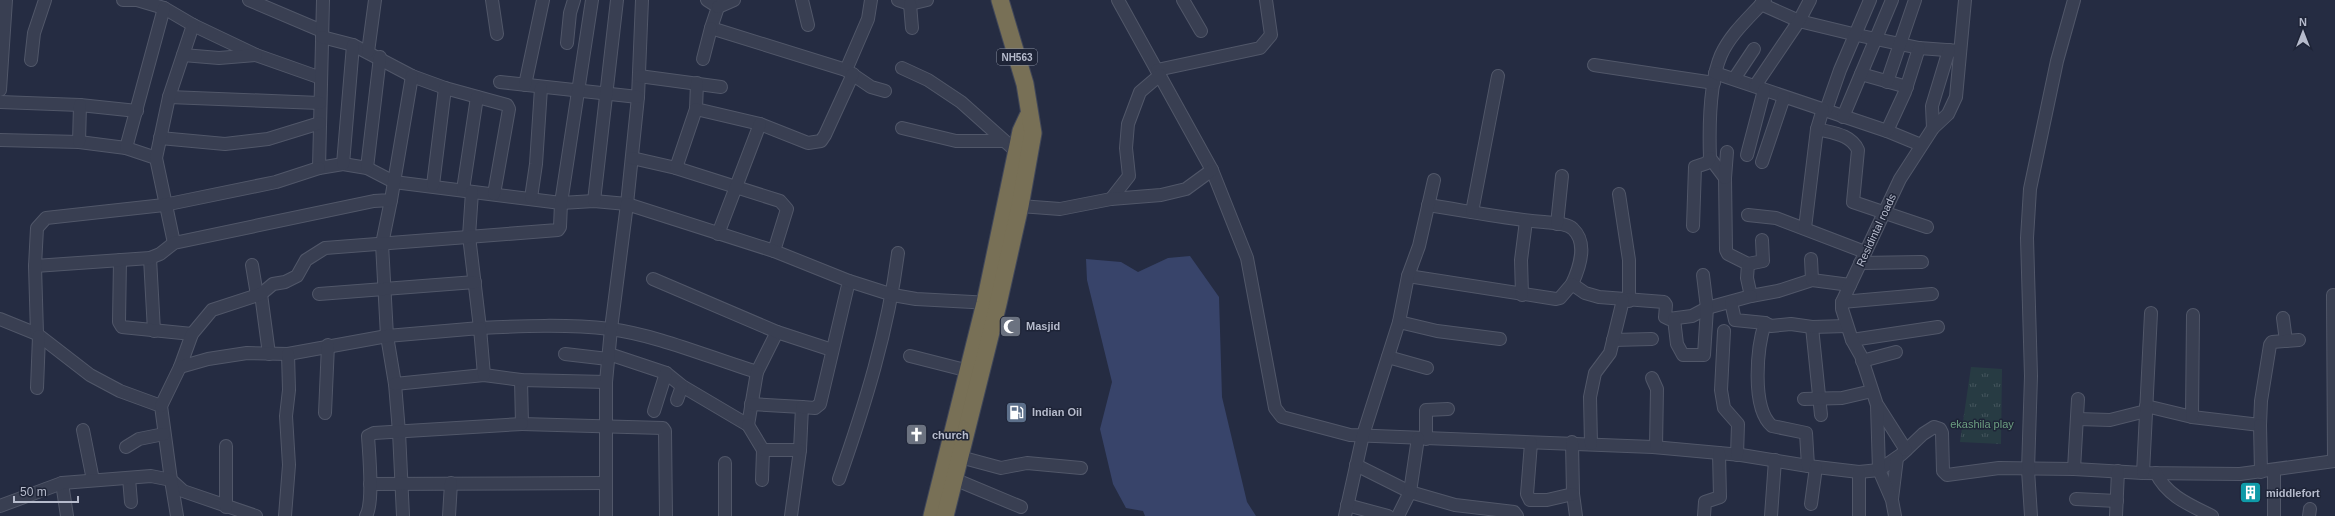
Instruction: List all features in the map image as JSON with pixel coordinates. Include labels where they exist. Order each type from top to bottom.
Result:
[{"type":"highway","name":"NH563","points":[[932,516],[969,371],[992,303],[1020,206],[1032,132],[1032,122],[1029,115],[1025,84],[1000,0]]},
{"type":"highway","name":"NH563","points":[[945,516],[960,458],[992,303],[1021,131],[1029,115]]},
{"type":"street","points":[[0,90],[6,0]]},
{"type":"street","points":[[31,60],[34,33],[45,0]]},
{"type":"street","points":[[123,0],[137,0],[164,8],[193,25],[256,55],[321,78]]},
{"type":"street","points":[[319,168],[323,0]]},
{"type":"street","points":[[368,52],[374,0]]},
{"type":"street","points":[[492,0],[497,34]]},
{"type":"street","points":[[525,85],[543,0]]},
{"type":"street","points":[[567,43],[570,13],[574,0]]},
{"type":"street","points":[[177,516],[161,406],[180,367],[192,334],[212,310],[259,294],[273,284],[285,282],[296,276],[306,260],[325,248],[558,230],[560,226],[560,203],[592,0]]},
{"type":"street","points":[[594,201],[616,0]]},
{"type":"street","points":[[606,516],[606,382],[638,97],[642,0]]},
{"type":"street","points":[[707,0],[718,7]]},
{"type":"street","points":[[703,59],[718,7],[734,0]]},
{"type":"street","points":[[802,0],[808,25]]},
{"type":"street","points":[[696,110],[760,124],[808,143],[821,141],[849,72],[868,19],[871,0]]},
{"type":"street","points":[[898,0],[910,4],[927,0]]},
{"type":"street","points":[[1118,0],[1212,170],[1247,258],[1275,408],[1282,417],[1350,435],[1363,434],[1422,439],[1531,443],[1572,442],[1656,447],[1737,455],[1812,467],[1859,472],[1879,470],[1902,454],[1923,434],[1934,427],[1940,429],[1942,433],[1942,465],[1947,475],[1989,468],[2028,470],[2074,469],[2156,474],[2240,474],[2260,472],[2334,461],[2333,295]]},
{"type":"street","points":[[1183,0],[1201,31]]},
{"type":"street","points":[[1111,199],[1129,176],[1126,148],[1127,132],[1140,92],[1159,72],[1260,48],[1271,35],[1266,0]]},
{"type":"street","points":[[1747,155],[1759,88],[1810,0]]},
{"type":"street","points":[[1805,228],[1817,129],[1840,70],[1857,35],[1870,0]]},
{"type":"street","points":[[1843,117],[1892,0]]},
{"type":"street","points":[[1887,82],[1898,43],[1915,0]]},
{"type":"street","name":"Residintal roads","points":[[1842,302],[1883,212],[1921,145],[1933,128],[1948,114],[1956,97],[1954,50],[1965,0]]},
{"type":"street","points":[[2031,516],[2028,470],[2030,376],[2027,246],[2030,189],[2057,60],[2074,0]]},
{"type":"street","points":[[257,1],[322,34],[353,44],[380,57],[412,76],[445,88],[477,97],[500,101],[507,105],[509,109],[494,194]]},
{"type":"street","points":[[1693,226],[1695,167],[1707,163],[1710,158],[1714,78],[1721,54],[1758,2],[1799,21],[1919,48],[1954,50],[1932,106],[1933,128]]},
{"type":"street","points":[[910,4],[912,28]]},
{"type":"street","points":[[126,148],[164,8]]},
{"type":"street","points":[[570,13],[589,19]]},
{"type":"street","points":[[174,243],[164,205],[156,158],[168,97],[193,25]]},
{"type":"street","points":[[711,28],[849,72],[871,87],[885,91]]},
{"type":"street","points":[[343,164],[353,44]]},
{"type":"street","points":[[1888,131],[1907,87],[1919,48]]},
{"type":"street","points":[[1734,79],[1754,49]]},
{"type":"street","points":[[183,55],[218,58],[256,55]]},
{"type":"street","points":[[367,168],[380,57]]},
{"type":"street","points":[[1594,65],[1734,79],[1888,131],[1921,145]]},
{"type":"street","points":[[902,68],[928,80],[961,102],[1017,152]]},
{"type":"street","points":[[1861,74],[1907,87]]},
{"type":"street","points":[[403,516],[399,432],[395,384],[387,336],[382,244],[412,76]]},
{"type":"street","points":[[639,76],[721,86]]},
{"type":"street","points":[[1472,212],[1498,76]]},
{"type":"street","points":[[500,82],[541,88],[638,97]]},
{"type":"street","points":[[676,168],[696,110],[696,83]]},
{"type":"street","points":[[433,185],[445,88]]},
{"type":"street","points":[[531,198],[536,164],[541,88]]},
{"type":"street","points":[[168,97],[320,103]]},
{"type":"street","points":[[477,97],[468,191],[469,236],[484,375]]},
{"type":"street","points":[[1762,162],[1784,97]]},
{"type":"street","points":[[0,102],[80,105],[137,111]]},
{"type":"street","points":[[79,142],[80,105]]},
{"type":"street","points":[[160,138],[225,144],[268,139],[320,123]]},
{"type":"street","points":[[718,234],[760,124]]},
{"type":"street","points":[[902,128],[956,141],[1003,141]]},
{"type":"street","points":[[1817,129],[1845,136],[1855,143],[1858,150],[1853,202],[1927,227]]},
{"type":"street","points":[[0,140],[79,142],[126,148],[156,158]]},
{"type":"street","points":[[1727,152],[1724,178],[1726,250],[1728,254],[1748,264],[1763,261],[1762,240]]},
{"type":"street","points":[[632,158],[676,168],[780,201],[786,206],[774,251]]},
{"type":"street","points":[[1710,158],[1724,178]]},
{"type":"street","points":[[37,388],[38,335],[35,266],[37,228],[46,218],[164,205],[276,182],[319,168],[343,164],[367,168],[394,182],[433,185],[560,203],[594,201],[627,204],[774,251],[849,281],[893,295],[916,299],[992,303]]},
{"type":"street","points":[[1020,206],[1060,208],[1111,199],[1162,195],[1186,189],[1212,170]]},
{"type":"street","points":[[1557,224],[1562,176]]},
{"type":"street","points":[[1388,516],[1346,510],[1363,434],[1400,322],[1408,276],[1419,246],[1434,180]]},
{"type":"street","points":[[1591,444],[1590,397],[1596,373],[1610,353],[1626,300],[1629,260],[1619,194]]},
{"type":"street","points":[[35,266],[150,258],[160,254],[174,243],[374,201],[391,200]]},
{"type":"street","points":[[1408,276],[1522,295],[1556,299],[1560,298],[1572,284],[1578,270],[1582,251],[1578,235],[1573,228],[1557,224],[1526,221],[1428,205]]},
{"type":"street","points":[[1748,215],[1772,216],[1805,228],[1862,258],[1922,262]]},
{"type":"street","points":[[1522,295],[1521,260],[1526,221]]},
{"type":"street","points":[[839,479],[866,401],[893,295],[898,253]]},
{"type":"street","points":[[150,258],[154,331]]},
{"type":"street","points":[[1811,259],[1812,280]]},
{"type":"street","points":[[120,260],[119,322],[122,327],[192,334]]},
{"type":"street","points":[[1748,264],[1747,278],[1752,296]]},
{"type":"street","points":[[252,265],[259,294],[269,354]]},
{"type":"street","points":[[1674,319],[1677,344],[1683,355],[1704,355],[1707,308],[1703,275]]},
{"type":"street","points":[[653,279],[777,332],[832,350]]},
{"type":"street","points":[[1572,284],[1585,293],[1599,297],[1664,302],[1666,305],[1665,317],[1669,320],[1692,316],[1707,308],[1778,291],[1812,280],[1850,285]]},
{"type":"street","points":[[750,404],[815,408],[820,404],[849,281]]},
{"type":"street","points":[[319,294],[475,282]]},
{"type":"street","points":[[1892,500],[1902,454],[1877,405],[1862,361],[1847,326],[1842,309],[1842,302],[1932,294]]},
{"type":"street","points":[[1731,302],[1735,320]]},
{"type":"street","points":[[2143,473],[2151,313]]},
{"type":"street","points":[[2192,417],[2193,315]]},
{"type":"street","points":[[2283,318],[2286,341]]},
{"type":"street","points":[[0,320],[38,335],[90,374],[120,391],[161,406]]},
{"type":"street","points":[[1735,320],[1765,323],[1771,326],[1791,324],[1812,327],[1847,326]]},
{"type":"street","points":[[1735,320],[1724,331],[1721,390],[1724,408],[1738,424],[1737,455]]},
{"type":"street","points":[[1400,322],[1437,331],[1500,339]]},
{"type":"street","points":[[1765,323],[1760,338],[1757,380],[1765,414],[1772,426],[1806,433],[1812,467],[1811,504]]},
{"type":"street","points":[[180,367],[208,359],[247,353],[288,354],[328,345],[387,336],[480,328],[543,325],[611,329],[638,334],[756,372]]},
{"type":"street","points":[[1812,327],[1813,355],[1820,398],[1821,415]]},
{"type":"street","points":[[1852,340],[1938,327]]},
{"type":"street","points":[[1705,331],[1724,331]]},
{"type":"street","points":[[748,425],[756,372],[777,332]]},
{"type":"street","points":[[1614,340],[1652,339]]},
{"type":"street","points":[[2260,472],[2261,401],[2270,345],[2272,342],[2299,340]]},
{"type":"street","points":[[325,413],[328,345]]},
{"type":"street","points":[[1862,361],[1896,352]]},
{"type":"street","points":[[285,516],[289,465],[286,416],[289,390],[288,354]]},
{"type":"street","points":[[565,354],[609,356],[666,373],[682,386],[748,425],[763,450],[762,480]]},
{"type":"street","points":[[910,356],[969,371]]},
{"type":"street","points":[[1388,357],[1427,368]]},
{"type":"street","points":[[654,411],[666,373]]},
{"type":"street","points":[[395,384],[484,375],[521,380],[606,382]]},
{"type":"street","points":[[1652,378],[1657,389],[1656,447]]},
{"type":"street","points":[[521,380],[522,424]]},
{"type":"street","points":[[677,400],[682,386]]},
{"type":"street","points":[[1804,399],[1842,398],[1872,390]]},
{"type":"street","points":[[2074,469],[2078,399]]},
{"type":"street","points":[[1877,405],[1879,470],[1892,500],[1895,516]]},
{"type":"street","points":[[791,516],[800,450],[802,407]]},
{"type":"street","points":[[1398,516],[1410,492],[1422,439],[1426,410],[1448,409]]},
{"type":"street","points":[[2078,419],[2110,420],[2146,409],[2192,417],[2260,425]]},
{"type":"street","points":[[366,516],[369,512],[370,484],[368,436],[374,433],[522,424],[658,426],[665,431],[666,516]]},
{"type":"street","points":[[83,430],[93,480]]},
{"type":"street","points":[[126,447],[139,439],[164,434]]},
{"type":"street","points":[[1572,442],[1573,494],[1576,516]]},
{"type":"street","points":[[1531,443],[1527,494],[1530,500],[1547,500],[1573,494]]},
{"type":"street","points":[[226,446],[226,507]]},
{"type":"street","points":[[763,450],[800,450]]},
{"type":"street","points":[[1704,516],[1705,502],[1720,497],[1719,453]]},
{"type":"street","points":[[960,458],[1001,468],[1027,463],[1081,468]]},
{"type":"street","points":[[1771,516],[1775,460]]},
{"type":"street","points":[[725,463],[725,516]]},
{"type":"street","points":[[1356,464],[1410,492],[1490,513],[1514,512],[1517,516]]},
{"type":"street","points":[[2274,470],[2274,516]]},
{"type":"street","points":[[2116,516],[2118,471]]},
{"type":"street","points":[[1859,472],[1859,516]]},
{"type":"street","points":[[2156,474],[2161,485],[2192,512],[2212,516]]},
{"type":"street","points":[[0,506],[62,483],[151,476],[171,480],[183,491],[226,507],[256,516]]},
{"type":"street","points":[[129,478],[131,502]]},
{"type":"street","points":[[954,479],[1021,507]]},
{"type":"street","points":[[62,483],[67,516]]},
{"type":"street","points":[[449,516],[450,483]]},
{"type":"street","points":[[370,484],[606,483]]},
{"type":"street","points":[[2076,500],[2117,501]]},
{"type":"green space","name":"ekashila play","points":[[1971,367],[2002,369],[2001,444],[1960,442]]},
{"type":"water","points":[[1190,256],[1219,297],[1222,397],[1247,502],[1256,516],[1145,516],[1143,511],[1126,508],[1113,484],[1100,429],[1112,382],[1087,280],[1086,259],[1121,262],[1138,272],[1168,258]]},
{"type":"place","name":"Masjid","points":[[1010,326]]},
{"type":"place","name":"Indian Oil","points":[[1016,412]]},
{"type":"place","name":"church","points":[[916,435]]},
{"type":"place","name":"middlefort","points":[[2251,493]]}]
